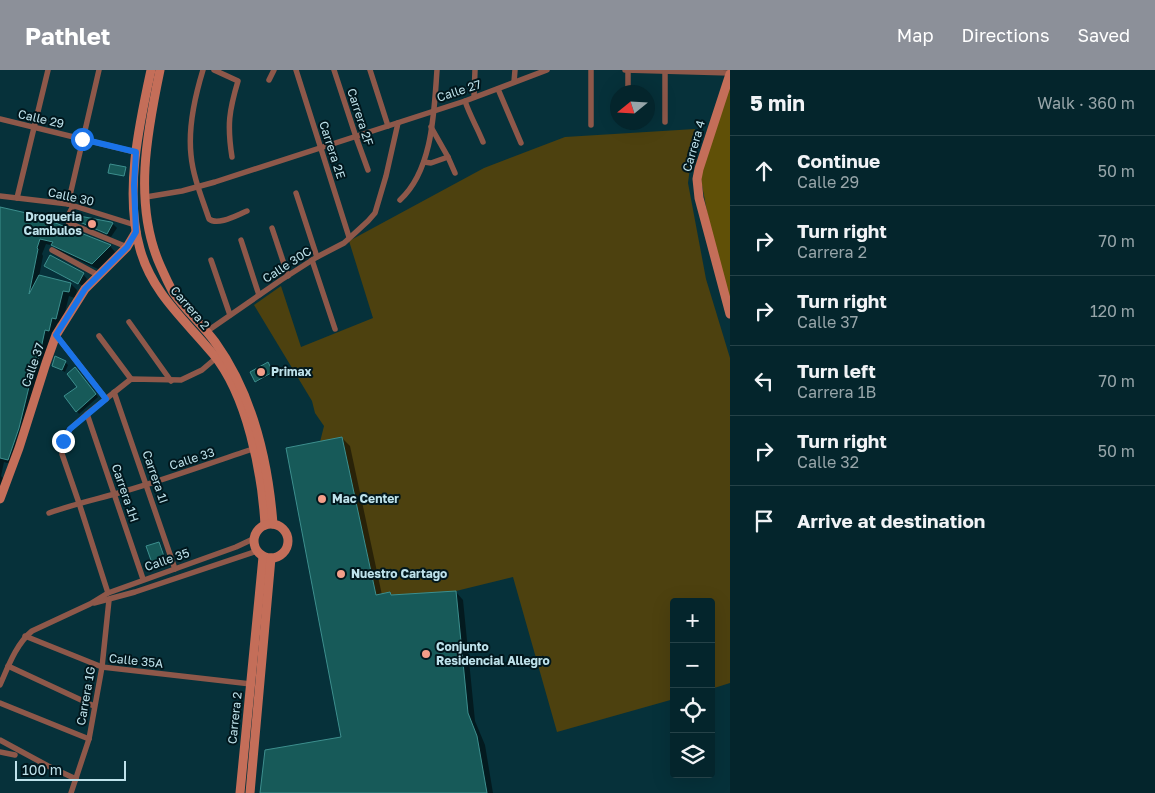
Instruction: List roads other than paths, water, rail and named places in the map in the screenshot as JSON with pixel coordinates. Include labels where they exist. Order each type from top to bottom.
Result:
[{"type":"main road","name":"Carrera 2","points":[[151,70],[136,152],[134,185],[136,229],[145,265],[158,291],[216,358],[236,393],[253,449],[269,524]]},
{"type":"main road","name":"Carrera 2","points":[[160,70],[147,145],[146,213],[151,240],[159,264],[174,293],[228,362],[248,402],[263,450],[270,490],[269,524]]},
{"type":"main road","name":"Carrera 4","points":[[730,74],[697,179],[699,198],[730,314]]},
{"type":"main road","name":"Calle 37","points":[[0,498],[29,419],[56,335],[85,289],[127,247],[136,229]]},
{"type":"main road","points":[[269,524],[283,528],[288,538],[288,544],[284,553],[279,556],[263,555],[253,539],[257,530],[269,524]]},
{"type":"main road","name":"Carrera 2","points":[[240,793],[263,555]]},
{"type":"main road","name":"Carrera 2","points":[[250,793],[263,555]]},
{"type":"street","points":[[17,198],[48,70]]},
{"type":"street","points":[[99,70],[82,139],[71,205],[67,218],[69,223],[127,247]]},
{"type":"street","points":[[203,70],[193,106],[191,154],[198,188],[209,219],[212,221],[217,222],[248,212]]},
{"type":"street","points":[[214,70],[238,81],[230,107],[228,133],[232,157]]},
{"type":"street","points":[[269,80],[274,70]]},
{"type":"street","name":"Carrera 2E","points":[[296,70],[349,237]]},
{"type":"street","name":"Carrera 2F","points":[[334,70],[368,170]]},
{"type":"street","points":[[370,70],[388,126]]},
{"type":"street","points":[[400,200],[424,162],[434,110],[437,70]]},
{"type":"street","points":[[474,98],[475,70]]},
{"type":"street","points":[[514,82],[515,70]]},
{"type":"street","name":"Calle 27","points":[[146,197],[198,188],[474,98],[547,70]]},
{"type":"street","points":[[591,70],[591,125]]},
{"type":"street","points":[[627,85],[626,70],[710,71],[730,74]]},
{"type":"street","points":[[665,71],[665,122]]},
{"type":"street","points":[[498,89],[521,143]]},
{"type":"street","points":[[465,101],[472,122],[483,142]]},
{"type":"street","name":"Calle 29","points":[[0,119],[136,152]]},
{"type":"street","name":"Calle 30C","points":[[206,332],[315,258],[344,243],[375,213],[398,123]]},
{"type":"street","points":[[431,127],[455,173]]},
{"type":"street","points":[[424,162],[431,163],[448,157]]},
{"type":"street","points":[[296,193],[335,329]]},
{"type":"street","name":"Calle 30","points":[[0,196],[71,205],[136,229]]},
{"type":"street","points":[[272,228],[288,276]]},
{"type":"street","points":[[241,240],[259,295]]},
{"type":"street","points":[[52,250],[98,276]]},
{"type":"street","points":[[211,260],[230,315]]},
{"type":"street","points":[[129,322],[171,381]]},
{"type":"street","points":[[56,335],[106,399]]},
{"type":"street","points":[[99,336],[131,379]]},
{"type":"street","points":[[108,593],[62,454],[63,441],[70,429],[131,379],[171,381],[191,376],[202,370],[216,358]]},
{"type":"street","name":"Carrera 1I","points":[[114,392],[175,569]]},
{"type":"street","name":"Carrera 1H","points":[[87,414],[143,579]]},
{"type":"street","name":"Calle 33","points":[[49,513],[79,502],[147,484],[253,449]]},
{"type":"street","name":"Calle 35","points":[[25,636],[40,626],[90,604],[108,593],[253,539]]},
{"type":"street","name":"Calle 35","points":[[90,604],[263,555]]},
{"type":"street","name":"Carrera 1G","points":[[71,793],[89,740],[102,667],[109,600]]},
{"type":"street","points":[[0,685],[8,666],[25,636]]},
{"type":"street","name":"Calle 35A","points":[[25,636],[102,667],[251,684]]},
{"type":"street","points":[[8,666],[94,706]]},
{"type":"street","points":[[0,703],[89,740]]},
{"type":"street","points":[[0,740],[48,766],[76,778]]},
{"type":"street","points":[[0,752],[15,755]]},
{"type":"place","name":"Drogueria Cambulos","points":[[92,224]]},
{"type":"place","name":"Primax","points":[[261,372]]},
{"type":"place","name":"Mac Center","points":[[322,499]]},
{"type":"place","name":"Nuestro Cartago","points":[[341,574]]},
{"type":"place","name":"Conjunto Residencial Allegro","points":[[426,654]]}]
